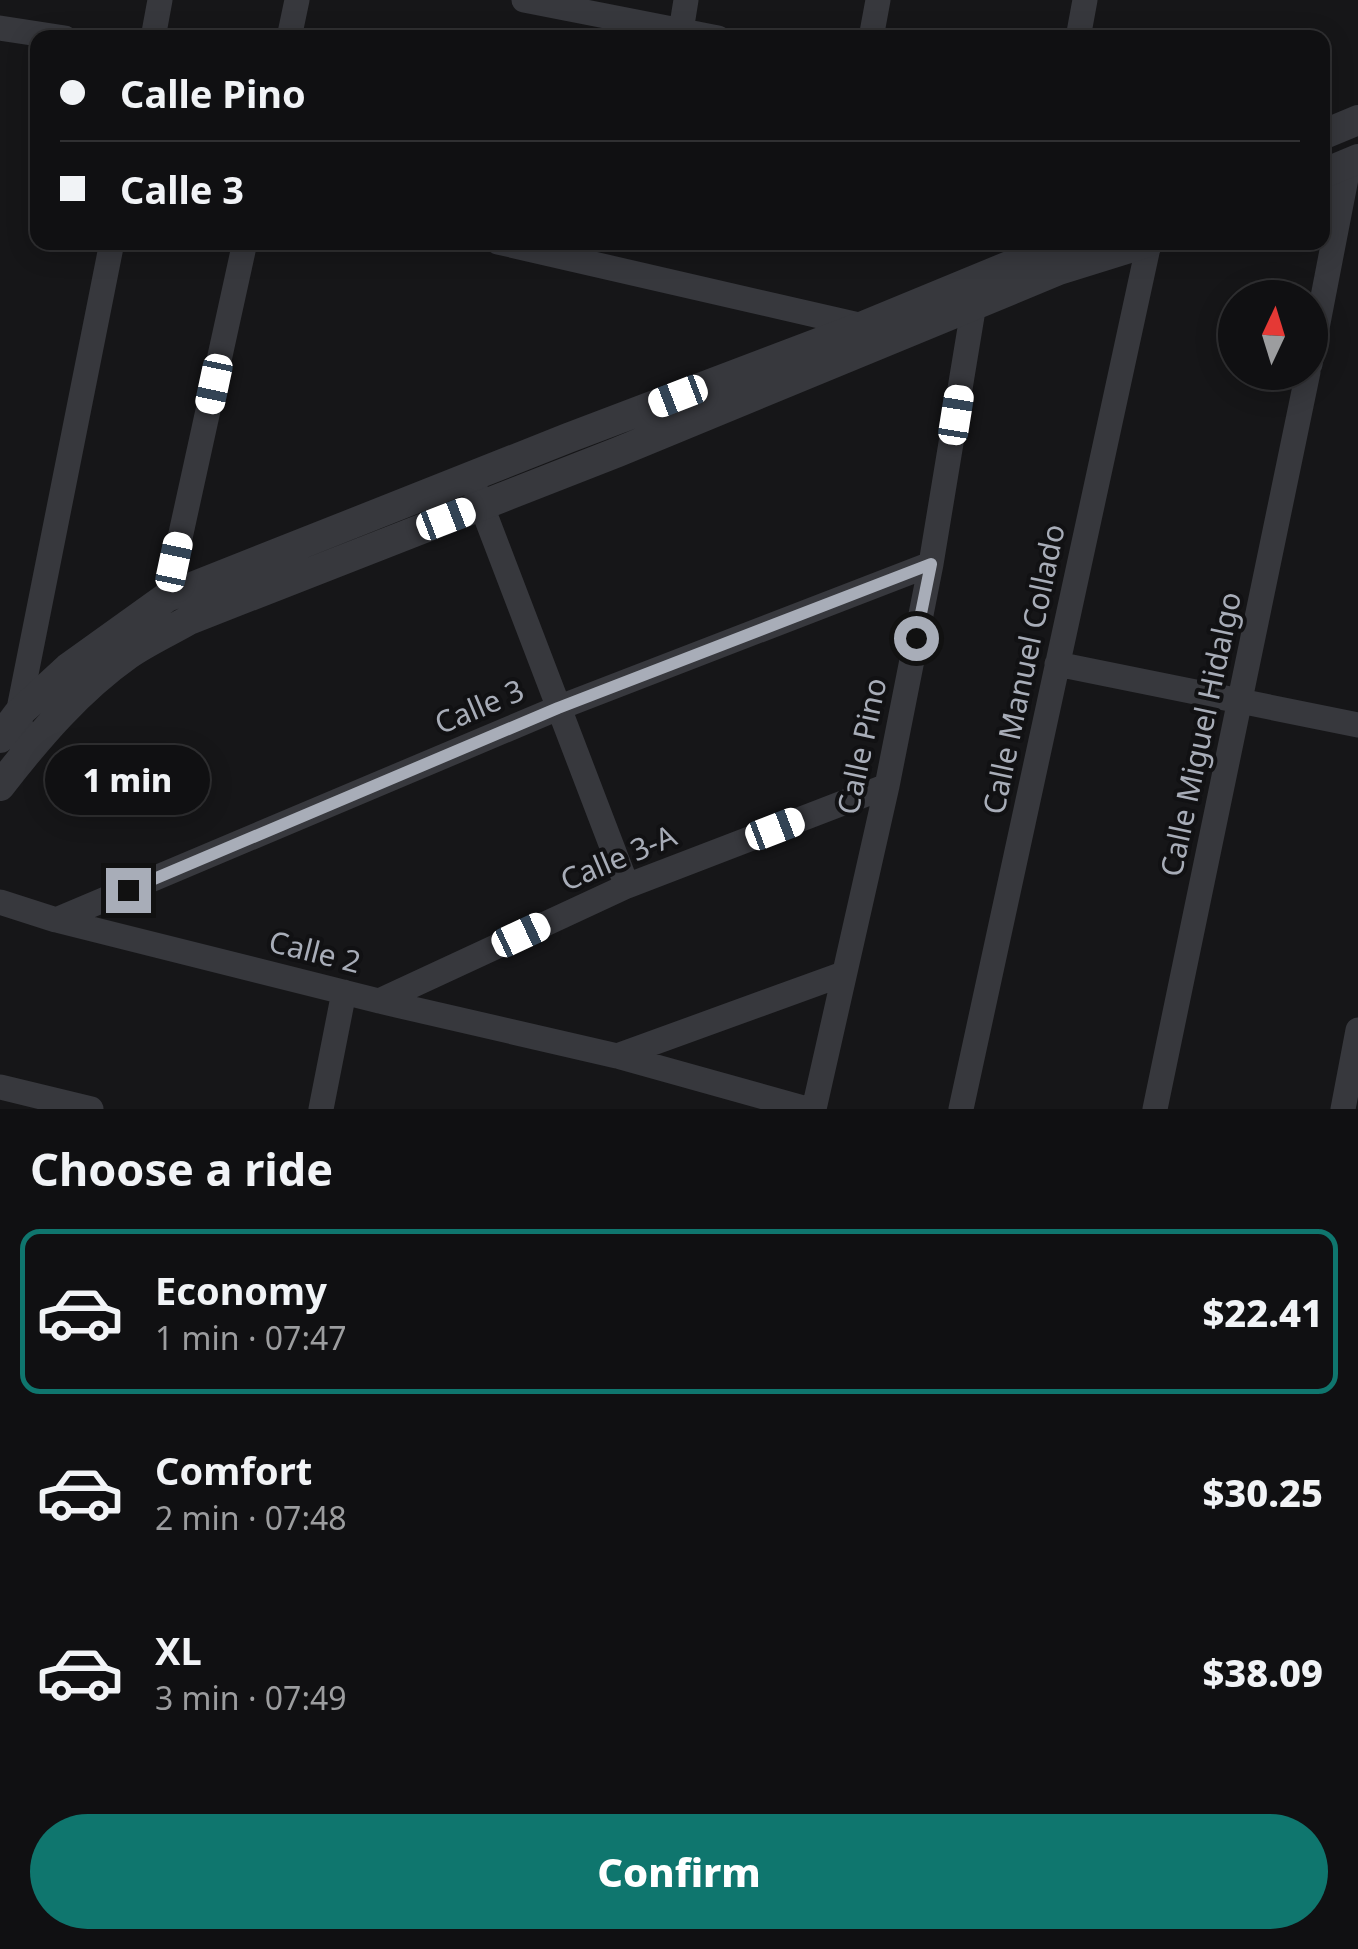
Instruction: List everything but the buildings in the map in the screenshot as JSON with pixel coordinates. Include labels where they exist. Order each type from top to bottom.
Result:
[{"type":"street","points":[[154,30],[160,0]]},
{"type":"street","points":[[291,30],[297,0]]},
{"type":"street","points":[[524,0],[676,30]]},
{"type":"street","points":[[681,30],[686,0]]},
{"type":"street","points":[[872,30],[878,0]]},
{"type":"street","points":[[1079,30],[1084,0]]},
{"type":"street","points":[[0,28],[30,33]]},
{"type":"street","points":[[1330,132],[1358,120]]},
{"type":"street","points":[[1328,304],[1346,244],[1343,165]]},
{"type":"street","points":[[0,786],[15,734],[110,250]]},
{"type":"street","points":[[167,598],[243,250]]},
{"type":"street","points":[[533,250],[863,326]]},
{"type":"street","name":"Calle Manuel Collado","points":[[961,1109],[1147,250]]},
{"type":"street","points":[[15,734],[74,699],[130,654],[190,620],[636,445],[979,290],[1055,251]]},
{"type":"street","points":[[15,734],[68,668],[167,598],[863,326],[979,290]]},
{"type":"street","name":"Calle Pino","points":[[810,1109],[886,786],[931,564],[979,290]]},
{"type":"street","name":"Calle Miguel Hidalgo","points":[[1155,1109],[1304,390]]},
{"type":"street","points":[[469,477],[627,886]]},
{"type":"street","name":"Calle 3","points":[[56,920],[558,708],[931,564]]},
{"type":"street","points":[[1058,664],[1358,725]]},
{"type":"street","name":"Calle 3-A","points":[[379,1000],[627,886],[886,786]]},
{"type":"street","name":"Calle 2","points":[[0,902],[56,920],[617,1056],[810,1109]]},
{"type":"street","points":[[617,1056],[843,974]]},
{"type":"street","points":[[321,1109],[344,992]]},
{"type":"street","points":[[1342,1109],[1358,1030]]},
{"type":"street","points":[[0,1087],[91,1109]]},
{"type":"route","points":[[128,890],[558,708],[931,564],[916,638]]}]
